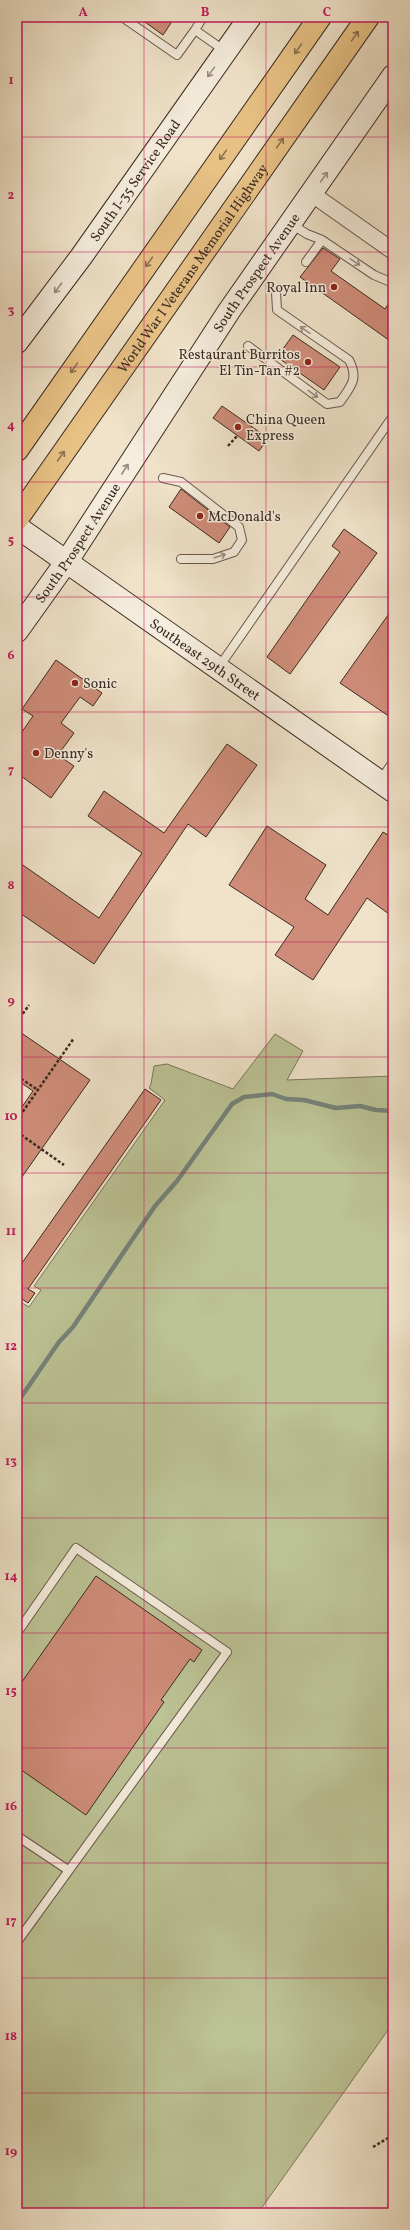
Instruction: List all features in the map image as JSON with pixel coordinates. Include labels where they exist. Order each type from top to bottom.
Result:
[{"type":"highway","points":[[17,450],[320,17]]},
{"type":"highway","name":"World War I Veterans Memorial Highway","points":[[17,519],[368,17]]},
{"type":"main road","name":"South I-35 Service Road","points":[[17,342],[81,257],[250,17]]},
{"type":"main road","name":"South Prospect Avenue","points":[[17,631],[67,561],[212,338],[393,76]]},
{"type":"main road","name":"Southeast 29th Street","points":[[17,527],[386,786]]},
{"type":"street","points":[[312,194],[393,251]]},
{"type":"lane","points":[[122,17],[177,55],[203,17]]},
{"type":"lane","points":[[195,30],[225,52]]},
{"type":"lane","points":[[291,224],[307,234],[322,240],[374,275],[393,283]]},
{"type":"lane","points":[[306,262],[322,240]]},
{"type":"lane","points":[[248,346],[327,404],[340,402],[352,385],[354,371],[348,360],[277,310],[276,292]]},
{"type":"lane","points":[[218,668],[393,416]]},
{"type":"lane","points":[[163,478],[181,482],[239,526],[242,540],[234,552],[213,559],[181,559]]},
{"type":"lane","points":[[386,786],[393,762]]},
{"type":"lane","points":[[17,1633],[76,1548],[227,1652],[17,1942]]},
{"type":"lane","points":[[17,1836],[68,1870]]},
{"type":"path","points":[[228,446],[237,436]]},
{"type":"path","points":[[17,1022],[29,1005]]},
{"type":"path","points":[[17,1120],[74,1038]]},
{"type":"path","points":[[17,1076],[38,1090]]},
{"type":"path","points":[[17,1132],[64,1165]]},
{"type":"path","points":[[373,2147],[393,2135]]},
{"type":"green space","points":[[275,1034],[303,1051],[287,1080],[393,1076],[393,2023],[258,2213],[17,2213],[17,1300],[29,1307],[41,1290],[34,1286],[165,1100],[149,1088],[154,1066],[167,1064],[233,1089]]},
{"type":"building","points":[[138,17],[175,17],[163,35]]},
{"type":"building","name":"Royal Inn","points":[[323,248],[340,259],[331,271],[385,309],[393,297],[393,343],[300,277]]},
{"type":"building","name":"Restaurant Burritos El Tin-Tan #2","points":[[293,335],[340,367],[324,390],[277,357]]},
{"type":"building","name":"China Queen Express","points":[[222,406],[268,438],[259,451],[213,418]]},
{"type":"building","name":"McDonald's","points":[[181,489],[230,527],[219,543],[169,507]]},
{"type":"building","points":[[344,529],[377,553],[290,674],[267,657],[340,552],[332,546]]},
{"type":"building","points":[[393,608],[393,719],[340,683]]},
{"type":"building","points":[[56,660],[102,693],[93,706],[80,697],[61,723],[74,733],[58,755],[74,766],[51,798],[17,773],[17,739],[33,716],[22,709]]},
{"type":"building","points":[[227,744],[257,765],[206,837],[188,824],[94,964],[17,911],[17,861],[99,918],[142,853],[88,816],[104,791],[164,833]]},
{"type":"building","points":[[267,826],[326,865],[305,899],[328,915],[383,832],[393,838],[393,917],[367,898],[313,980],[275,955],[294,927],[229,885]]},
{"type":"building","points":[[17,1030],[90,1080],[17,1184],[17,1114],[33,1091],[17,1080]]},
{"type":"building","points":[[145,1089],[161,1100],[28,1289],[35,1293],[28,1303],[22,1299],[17,1305],[17,1270]]},
{"type":"building","points":[[96,1576],[202,1650],[194,1662],[190,1659],[161,1700],[164,1702],[86,1815],[17,1767],[17,1689]]},
{"type":"waterway","points":[[17,1403],[59,1342],[73,1327],[155,1206],[177,1181],[232,1104],[244,1097],[272,1094],[286,1099],[304,1100],[336,1108],[360,1106],[376,1110],[393,1111]]},
{"type":"place","name":"Royal Inn","points":[[334,287]]},
{"type":"place","name":"Restaurant Burritos El Tin-Tan #2","points":[[308,362]]},
{"type":"place","name":"China Queen Express","points":[[238,427]]},
{"type":"place","name":"McDonald's","points":[[200,516]]},
{"type":"place","name":"Sonic","points":[[75,683]]},
{"type":"place","name":"Denny's","points":[[36,753]]}]
